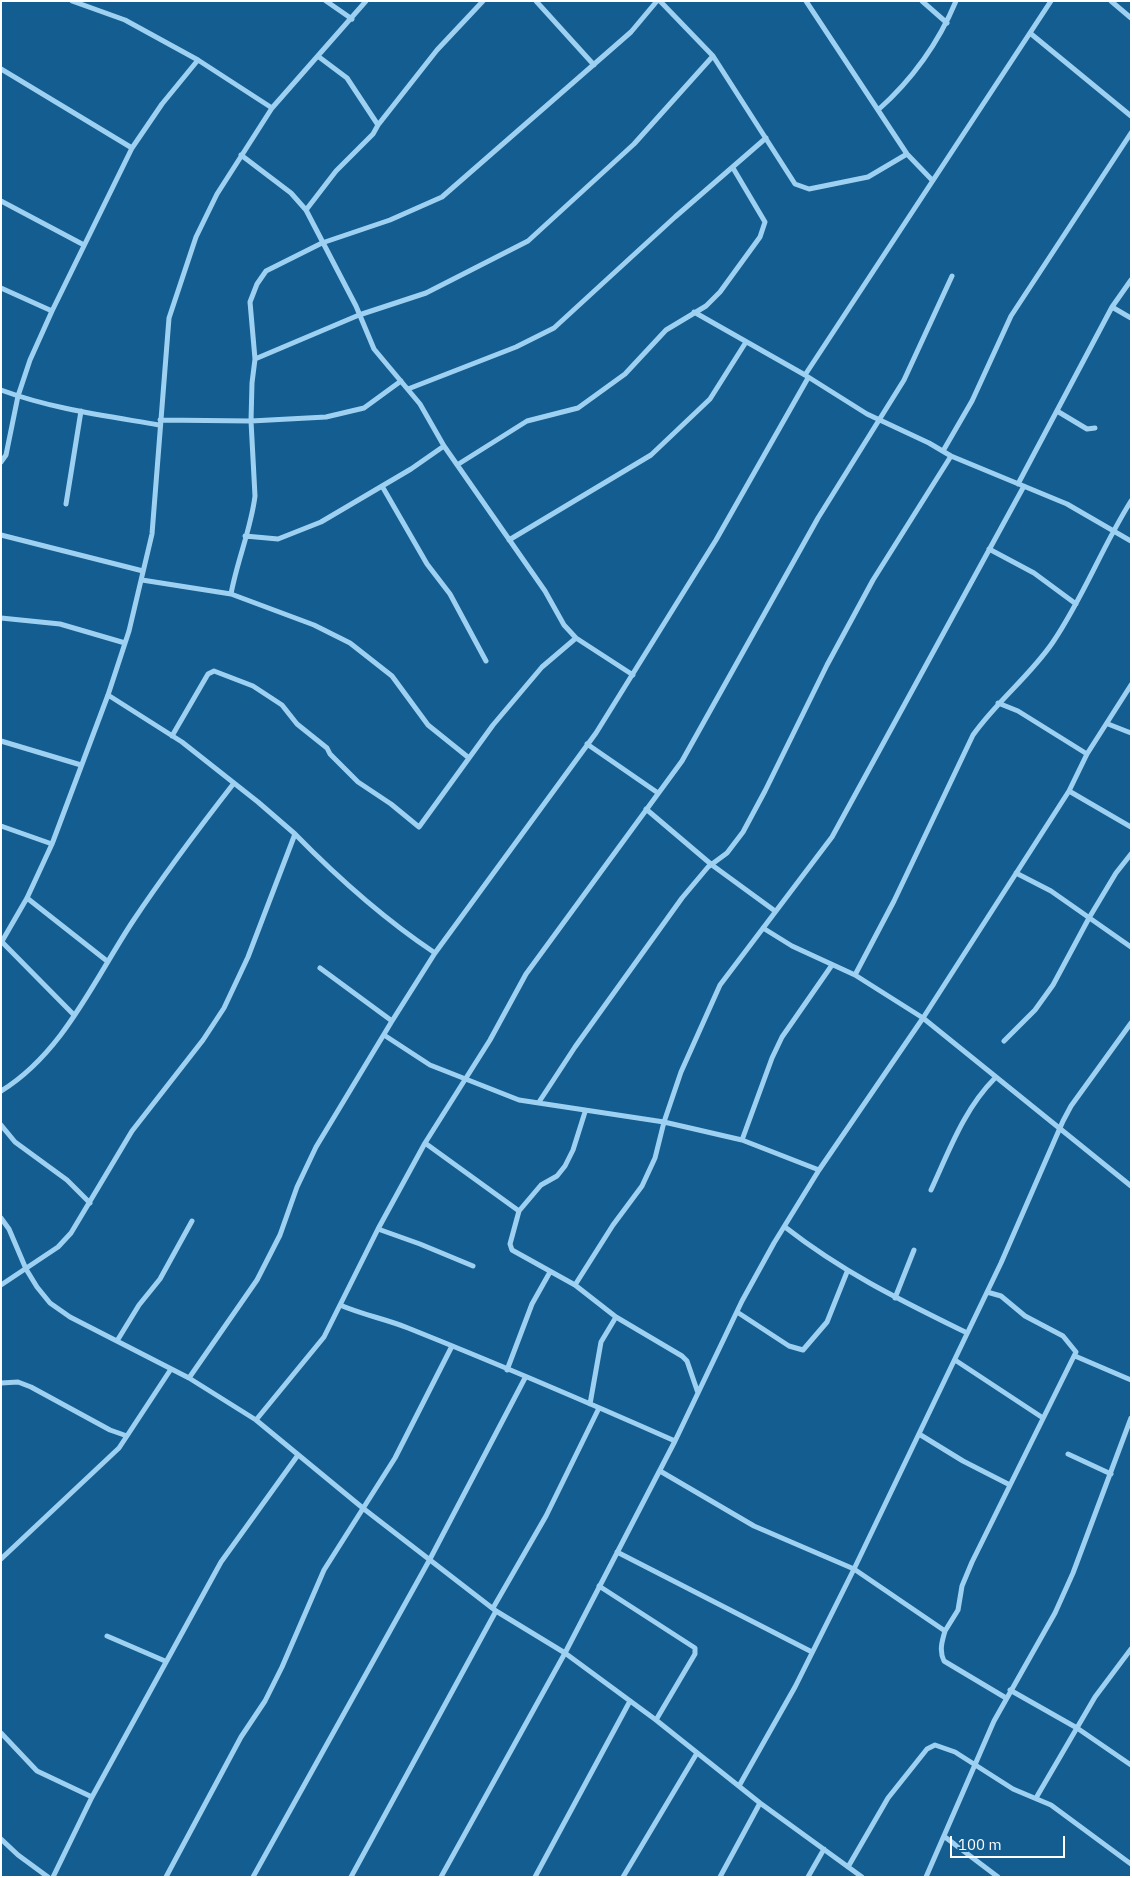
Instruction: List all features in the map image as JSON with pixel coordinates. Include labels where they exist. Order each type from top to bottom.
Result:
[{"type":"street","points":[[72,1],[125,20],[198,60],[272,108]]},
{"type":"street","points":[[326,1],[352,19]]},
{"type":"street","points":[[74,1015],[2,942],[27,898],[52,844],[108,695],[125,643],[142,580],[152,534],[169,318],[196,236],[217,194],[241,155],[272,108],[320,57],[366,1]]},
{"type":"street","points":[[306,210],[336,171],[373,134],[436,50],[483,1]]},
{"type":"street","points":[[536,1],[594,65]]},
{"type":"street","points":[[231,594],[253,513],[255,496],[251,421],[252,383],[256,359],[250,302],[257,284],[266,272],[322,243],[390,220],[442,196],[631,32],[658,1],[713,56],[790,179],[795,184],[809,189],[868,177],[907,154]]},
{"type":"street","points":[[806,1],[907,154],[932,180]]},
{"type":"street","points":[[922,1],[947,23]]},
{"type":"street","points":[[878,110],[902,89],[931,51],[947,23],[956,1]]},
{"type":"street","points":[[189,1378],[257,1280],[280,1235],[298,1187],[316,1147],[392,1021],[435,953],[587,744],[633,675],[716,540],[807,377],[932,180],[1051,1]]},
{"type":"street","points":[[1111,1],[1131,18]]},
{"type":"street","points":[[1030,33],[1131,116]]},
{"type":"street","points":[[256,359],[359,315],[426,293],[528,241],[634,144],[713,56]]},
{"type":"street","points":[[320,57],[347,78],[378,125]]},
{"type":"street","points":[[1,462],[6,455],[18,396],[30,360],[84,244],[132,148],[162,104],[198,60]]},
{"type":"street","points":[[1,69],[132,148]]},
{"type":"street","points":[[943,451],[972,402],[1011,316],[1131,133]]},
{"type":"street","points":[[408,389],[516,347],[554,328],[675,217],[766,138]]},
{"type":"street","points":[[241,155],[291,193],[306,210],[316,226],[322,243],[359,315],[374,349],[420,404],[444,446],[545,591],[564,625],[576,638],[633,675]]},
{"type":"street","points":[[458,465],[527,421],[578,408],[625,374],[666,330],[706,306],[720,292],[763,230],[764,218],[733,168]]},
{"type":"street","points":[[1,201],[84,244]]},
{"type":"street","points":[[256,1420],[324,1337],[378,1229],[425,1143],[466,1080],[526,974],[682,761],[818,518],[904,380],[952,276]]},
{"type":"street","points":[[575,1286],[642,1186],[655,1158],[664,1122],[681,1072],[708,1006],[720,985],[832,836],[989,549],[1057,411],[1112,307],[1131,280]]},
{"type":"street","points":[[1,288],[52,311]]},
{"type":"street","points":[[1112,307],[1131,318]]},
{"type":"street","points":[[694,312],[879,419],[951,456],[1067,504],[1131,541]]},
{"type":"street","points":[[509,540],[651,455],[710,399],[746,342]]},
{"type":"street","points":[[1,390],[81,411],[160,423],[251,421],[326,417],[364,408],[401,381]]},
{"type":"street","points":[[66,504],[81,411]]},
{"type":"street","points":[[1057,411],[1087,429],[1094,428]]},
{"type":"street","points":[[246,536],[270,540],[287,537],[321,522],[444,446]]},
{"type":"street","points":[[539,1102],[574,1047],[676,906],[712,865],[727,852],[742,832],[765,792],[827,664],[873,580],[951,456]]},
{"type":"street","points":[[382,486],[427,564],[450,594],[486,662]]},
{"type":"street","points":[[855,975],[894,901],[973,735],[998,703],[1025,677],[1053,643],[1076,604],[1113,530],[1131,501]]},
{"type":"street","points":[[1,535],[143,571]]},
{"type":"street","points":[[989,549],[1034,573],[1076,604]]},
{"type":"street","points":[[142,580],[231,594],[314,625],[350,643],[392,676],[428,725],[469,758]]},
{"type":"street","points":[[1,618],[60,624],[125,643]]},
{"type":"street","points":[[172,736],[208,674],[214,671],[253,686],[282,705],[296,724],[327,748],[330,754],[358,782],[391,804],[419,827],[493,725],[542,667],[576,638]]},
{"type":"street","points":[[441,1877],[600,1586],[675,1441],[737,1312],[785,1227],[819,1170],[922,1018],[1069,792],[1087,754],[1108,724],[1131,685]]},
{"type":"street","points":[[108,695],[172,736],[234,783],[295,834],[360,896],[410,936],[435,953]]},
{"type":"street","points":[[998,703],[1018,711],[1087,754]]},
{"type":"street","points":[[1108,724],[1131,733]]},
{"type":"street","points":[[1,741],[81,765]]},
{"type":"street","points":[[587,744],[658,793]]},
{"type":"street","points":[[1,1091],[19,1080],[48,1053],[174,859],[234,783]]},
{"type":"street","points":[[1069,792],[1131,828]]},
{"type":"street","points":[[646,809],[712,865],[775,911]]},
{"type":"street","points":[[1,826],[52,844]]},
{"type":"street","points":[[1,1285],[58,1246],[71,1233],[132,1131],[202,1040],[224,1008],[248,957],[295,834]]},
{"type":"street","points":[[1004,1041],[1035,1010],[1053,985],[1089,918],[1116,873],[1131,854]]},
{"type":"street","points":[[1016,873],[1052,891],[1131,947]]},
{"type":"street","points":[[27,898],[107,961]]},
{"type":"street","points":[[763,928],[792,946],[855,975],[922,1018],[1131,1187]]},
{"type":"street","points":[[742,1140],[772,1058],[782,1037],[832,965]]},
{"type":"street","points":[[320,968],[392,1021]]},
{"type":"street","points":[[739,1786],[812,1652],[854,1569],[987,1292],[1071,1106],[1131,1023]]},
{"type":"street","points":[[384,1035],[430,1065],[519,1100],[539,1102],[585,1112],[664,1122],[742,1140],[819,1170]]},
{"type":"street","points":[[931,1190],[965,1118],[978,1095],[994,1078]]},
{"type":"street","points":[[585,1112],[574,1150],[565,1166],[557,1176],[541,1185],[519,1211],[510,1248],[575,1286],[616,1317],[682,1356],[687,1361],[698,1393]]},
{"type":"street","points":[[1,1125],[15,1142],[60,1175],[90,1203]]},
{"type":"street","points":[[425,1143],[519,1211]]},
{"type":"street","points":[[1,1218],[9,1229],[26,1269],[50,1303],[70,1318],[189,1378],[256,1420],[364,1508],[495,1610],[564,1653],[630,1701],[760,1803],[862,1877]]},
{"type":"street","points":[[117,1341],[139,1305],[160,1279],[192,1221]]},
{"type":"street","points":[[785,1227],[847,1272],[966,1333]]},
{"type":"street","points":[[378,1229],[473,1266]]},
{"type":"street","points":[[895,1298],[914,1250]]},
{"type":"street","points":[[507,1370],[532,1304],[550,1272]]},
{"type":"street","points":[[737,1312],[788,1346],[801,1351],[808,1346],[826,1322],[847,1272]]},
{"type":"street","points":[[987,1292],[1001,1296],[1025,1316],[1063,1336],[1076,1352],[972,1562],[962,1586],[958,1610],[944,1630],[941,1645],[941,1656],[944,1661],[1006,1698]]},
{"type":"street","points":[[340,1306],[362,1315],[385,1319],[675,1441]]},
{"type":"street","points":[[590,1404],[601,1342],[616,1317]]},
{"type":"street","points":[[166,1877],[241,1737],[265,1701],[282,1667],[324,1570],[395,1458],[452,1346]]},
{"type":"street","points":[[1075,1356],[1131,1380]]},
{"type":"street","points":[[955,1360],[1043,1418]]},
{"type":"street","points":[[1,1559],[119,1448],[171,1369]]},
{"type":"street","points":[[253,1877],[430,1559],[525,1378]]},
{"type":"street","points":[[1,1383],[18,1382],[31,1387],[110,1430],[127,1436]]},
{"type":"street","points":[[351,1877],[546,1516],[599,1408]]},
{"type":"street","points":[[926,1877],[945,1837],[974,1765],[1006,1698],[1055,1613],[1073,1573],[1131,1418]]},
{"type":"street","points":[[919,1434],[1010,1485]]},
{"type":"street","points":[[1068,1454],[1111,1474]]},
{"type":"street","points":[[53,1877],[92,1798],[165,1661],[221,1562],[298,1455]]},
{"type":"street","points":[[660,1471],[754,1526],[854,1569],[944,1630]]},
{"type":"street","points":[[617,1552],[812,1652]]},
{"type":"street","points":[[600,1586],[695,1648],[695,1654],[656,1720]]},
{"type":"street","points":[[107,1636],[165,1661]]},
{"type":"street","points":[[1036,1798],[1095,1698],[1128,1659],[1131,1649]]},
{"type":"street","points":[[1010,1690],[1077,1728],[1131,1764]]},
{"type":"street","points":[[535,1877],[630,1701]]},
{"type":"street","points":[[1,1734],[37,1771],[92,1798]]},
{"type":"street","points":[[848,1867],[888,1798],[927,1749],[935,1745],[941,1746],[1012,1789],[1050,1805],[1131,1864]]},
{"type":"street","points":[[624,1877],[697,1753]]},
{"type":"street","points":[[720,1877],[760,1803]]},
{"type":"street","points":[[945,1837],[998,1877]]},
{"type":"street","points":[[1,1839],[18,1855],[48,1877]]},
{"type":"street","points":[[808,1877],[824,1849]]}]
